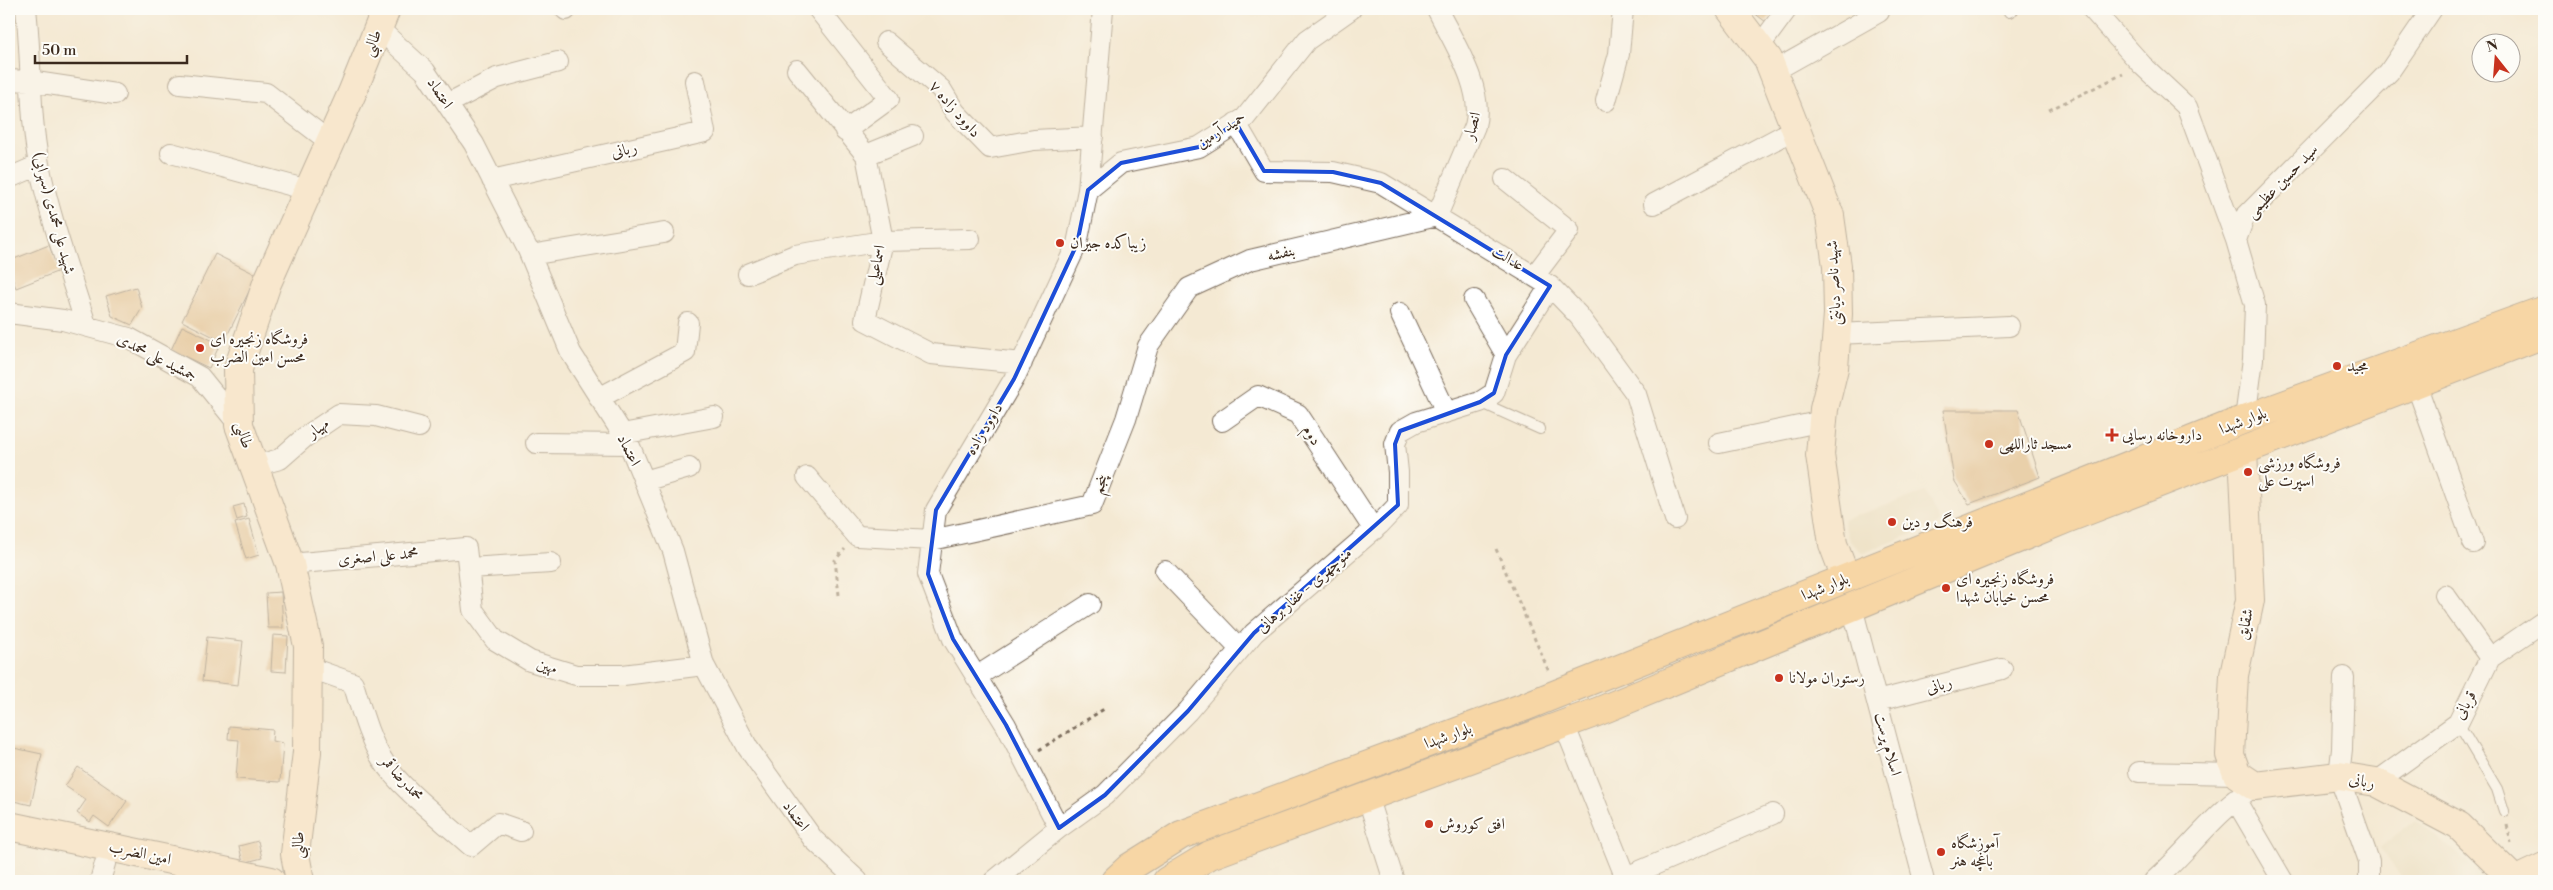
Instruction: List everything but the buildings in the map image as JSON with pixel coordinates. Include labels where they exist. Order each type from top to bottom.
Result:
[{"type":"main road","name":"شهید ناصر دیانتی","points":[[1730,9],[1768,59],[1797,128],[1830,216],[1837,266],[1837,334],[1834,368],[1823,421],[1820,455],[1834,544],[1846,578]]},
{"type":"main road","name":"طالبی","points":[[300,881],[296,854],[307,752],[308,646],[290,564],[239,425],[238,369],[267,283],[382,19]]},
{"type":"main road","name":"بلوار شهدا","points":[[1115,881],[1130,867],[1181,835],[1559,693],[2245,419],[2544,310]]},
{"type":"main road","name":"بلوار شهدا","points":[[1167,881],[1210,855],[1564,724],[2066,519],[2544,334]]},
{"type":"main road","points":[[2243,451],[2245,419]]},
{"type":"main road","name":"شقایق","points":[[2242,786],[2230,754],[2234,675],[2250,600],[2243,451]]},
{"type":"main road","points":[[1357,770],[1368,796]]},
{"type":"main road","name":"ربانی","points":[[2242,786],[2339,776],[2376,782],[2459,826],[2518,877]]},
{"type":"main road","name":"امین الضرب","points":[[9,826],[271,881]]},
{"type":"street","name":"شهید علی محمدی (سهرابی)","points":[[26,9],[31,50],[29,81],[39,165],[86,326]]},
{"type":"street","points":[[818,9],[888,99],[845,131]]},
{"type":"street","name":"داوود زاده","points":[[1059,828],[1024,759],[952,639],[928,574],[936,510],[1022,363],[1077,244],[1088,190],[1103,9]]},
{"type":"street","name":"حمید آرمین","points":[[1088,190],[1122,163],[1199,147],[1245,118],[1307,40],[1351,9]]},
{"type":"street","name":"انصار","points":[[1437,9],[1475,89],[1479,112],[1475,126],[1437,216]]},
{"type":"street","points":[[1606,101],[1619,54],[1623,9]]},
{"type":"street","points":[[1759,47],[1786,9]]},
{"type":"street","points":[[2092,9],[2142,66],[2187,107],[2236,240],[2255,304],[2253,359],[2245,419]]},
{"type":"street","name":"سید حسین عظیمی","points":[[2236,240],[2244,218],[2389,72],[2432,9]]},
{"type":"street","points":[[1774,72],[1879,12]]},
{"type":"street","name":"اعتماد","points":[[382,19],[425,70],[474,144],[530,255],[571,353],[625,439],[673,551],[704,665],[753,756],[813,838],[858,881]]},
{"type":"street","name":"داوود زاده ۷","points":[[886,42],[941,89],[955,112],[990,148],[1034,140],[1093,137]]},
{"type":"street","points":[[447,104],[497,78],[558,62]]},
{"type":"street","points":[[797,70],[866,155],[913,136]]},
{"type":"street","points":[[9,80],[29,81],[115,94]]},
{"type":"street","name":"ربانی","points":[[492,180],[705,132],[695,81]]},
{"type":"street","points":[[180,84],[266,93],[330,142]]},
{"type":"street","name":"عدالت","points":[[1236,124],[1264,170],[1333,172],[1381,183],[1542,280],[1579,316],[1636,394],[1675,520]]},
{"type":"street","points":[[1654,204],[1797,128]]},
{"type":"street","points":[[171,154],[308,190]]},
{"type":"street","name":"اسماعیلی","points":[[866,155],[883,241],[865,320],[931,354],[1022,363]]},
{"type":"street","points":[[9,178],[39,165]]},
{"type":"street","name":"منوچهری - غفار برهانی","points":[[994,881],[1059,828],[1105,795],[1188,711],[1239,648],[1374,530],[1398,505],[1398,472],[1395,444],[1400,432],[1416,422],[1480,402],[1494,393],[1506,355],[1542,280],[1569,230],[1505,179]]},
{"type":"street","name":"بنفشه","points":[[1154,338],[1189,288],[1250,260],[1437,216]]},
{"type":"street","points":[[530,255],[664,233]]},
{"type":"street","points":[[748,274],[795,255],[883,241],[970,239]]},
{"type":"street","points":[[1474,300],[1506,355]]},
{"type":"street","name":"جمشید علی محمدی","points":[[9,313],[63,320],[129,338],[200,377],[239,425]]},
{"type":"street","points":[[1400,314],[1446,412]]},
{"type":"street","points":[[599,398],[685,352],[688,323]]},
{"type":"street","points":[[1837,334],[2009,326]]},
{"type":"street","name":"پنجم","points":[[932,540],[1092,505],[1126,419],[1148,346],[1154,338]]},
{"type":"street","points":[[2416,384],[2473,543]]},
{"type":"street","name":"دوم","points":[[1222,421],[1258,396],[1298,414],[1374,530]]},
{"type":"street","name":"مهیار","points":[[254,466],[280,459],[305,437],[339,414],[376,416],[419,427]]},
{"type":"street","points":[[536,443],[625,439],[714,417]]},
{"type":"street","points":[[1719,443],[1823,421]]},
{"type":"street","points":[[644,482],[689,468]]},
{"type":"street","points":[[807,477],[857,536],[932,540]]},
{"type":"street","name":"محمد علی اصغری","points":[[290,564],[466,548]]},
{"type":"street","name":"مهین","points":[[466,548],[474,610],[495,640],[530,661],[576,675],[623,674],[704,665]]},
{"type":"street","points":[[469,568],[551,563]]},
{"type":"street","points":[[1165,571],[1239,648]]},
{"type":"street","points":[[2445,595],[2490,658]]},
{"type":"street","points":[[976,677],[1090,604]]},
{"type":"street","name":"اسلام پرست","points":[[1852,607],[1924,881]]},
{"type":"street","name":"قربانی","points":[[2376,782],[2458,722],[2490,658],[2544,621]]},
{"type":"street","name":"محمدرضا قمر","points":[[308,667],[353,683],[364,719],[382,759],[404,785],[471,846],[498,823],[521,831]]},
{"type":"street","name":"ربانی","points":[[1877,701],[2002,669]]},
{"type":"street","points":[[2344,677],[2342,749],[2339,776],[2369,861],[2369,881]]},
{"type":"street","points":[[1564,724],[1626,879],[1773,814]]},
{"type":"street","points":[[2139,772],[2242,786]]},
{"type":"street","points":[[2154,881],[2178,860],[2242,786]]},
{"type":"street","points":[[2242,786],[2284,881]]},
{"type":"street","points":[[1368,796],[1394,881]]},
{"type":"street","points":[[100,881],[110,846]]},
{"type":"lane","points":[[1480,402],[1540,429]]},
{"type":"lane","points":[[2458,722],[2497,789],[2504,811]]},
{"type":"path","points":[[2049,110],[2142,66]]},
{"type":"path","points":[[839,595],[835,560],[857,536]]},
{"type":"path","points":[[1496,549],[1559,693]]},
{"type":"path","points":[[1024,759],[1104,709]]},
{"type":"highlighted area","points":[[1236,123],[1264,171],[1333,172],[1381,183],[1550,286],[1506,355],[1494,393],[1480,402],[1400,431],[1395,444],[1398,505],[1254,633],[1188,711],[1105,795],[1059,828],[1006,725],[953,639],[928,574],[936,510],[1014,379],[1077,244],[1088,190],[1121,163],[1199,147]]},
{"type":"shaded area","name":"فرهنگ و دین","points":[[1925,492],[1940,523],[1863,553],[1849,540],[1843,520]]},
{"type":"shaded area","points":[[2415,820],[2488,879],[2488,881],[2405,881],[2379,848]]},
{"type":"place","name":"زیباکده جیران","points":[[1060,243]]},
{"type":"place","name":"فروشگاه زنجیره ای محسن امین الضرب","points":[[200,348]]},
{"type":"place","name":"مجید","points":[[2337,366]]},
{"type":"place","name":"داروخانه رسایی","points":[[2112,435]]},
{"type":"place","name":"مسجد ثاراللهی","points":[[1989,444]]},
{"type":"place","name":"فروشگاه ورزشی اسپرت علی","points":[[2248,472]]},
{"type":"place","name":"فرهنگ و دین","points":[[1892,522]]},
{"type":"place","name":"فروشگاه زنجیره ای محسن خیابان شهدا","points":[[1946,588]]},
{"type":"place","name":"رستوران مولانا","points":[[1779,678]]},
{"type":"place","name":"افق کوروش","points":[[1429,824]]},
{"type":"place","name":"آموزشگاه باغچه هنر","points":[[1941,852]]}]
